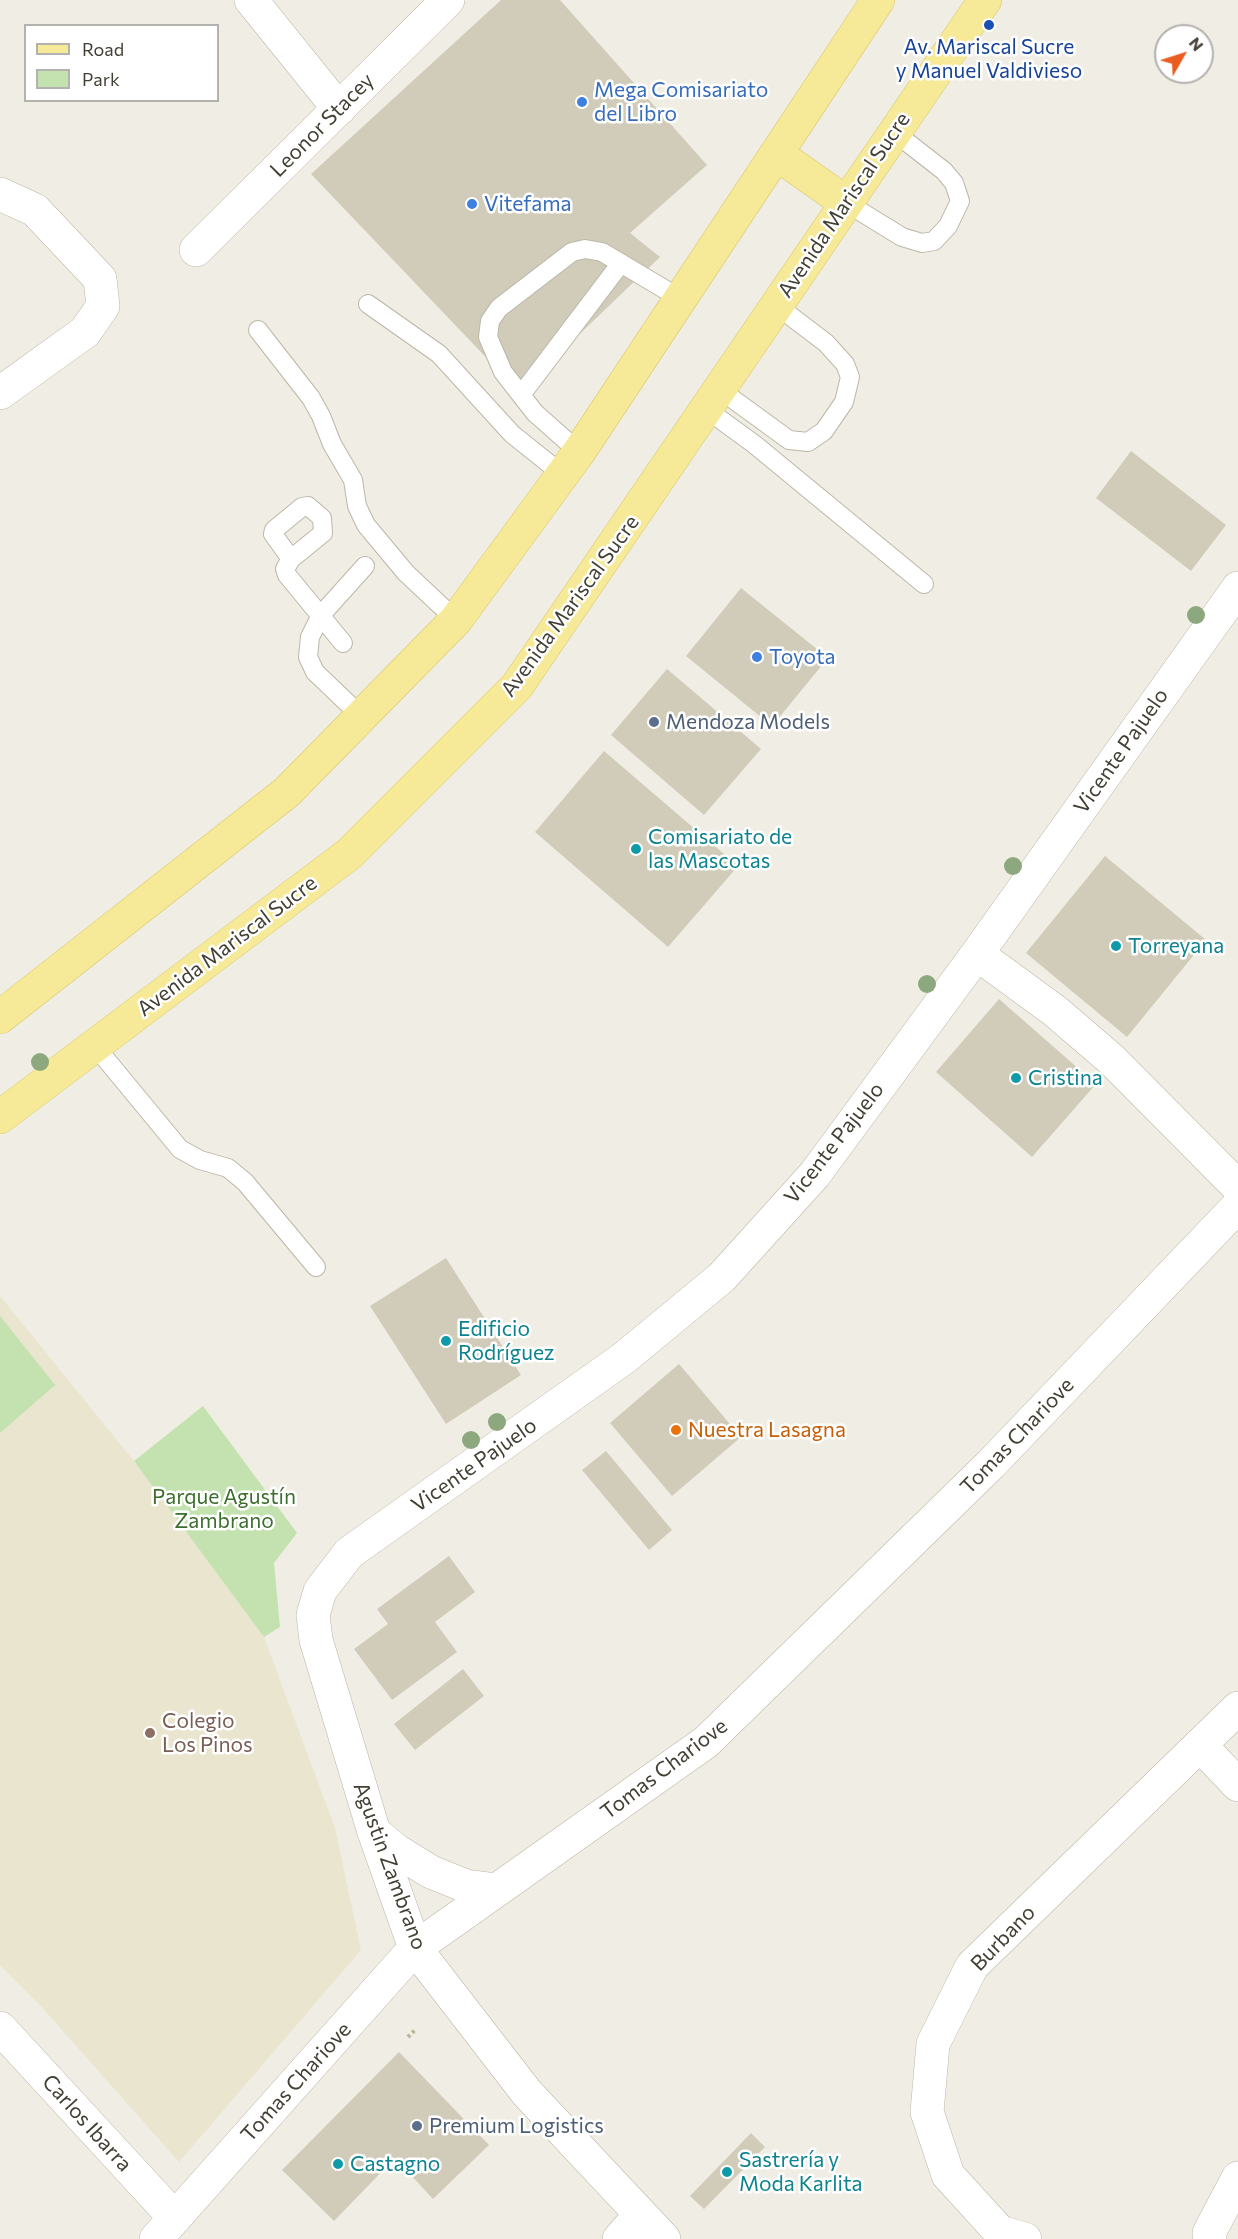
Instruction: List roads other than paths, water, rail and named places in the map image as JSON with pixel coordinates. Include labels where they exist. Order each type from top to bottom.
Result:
[{"type":"main road","points":[[0,1017],[287,792],[456,620],[571,463],[878,0]]},
{"type":"main road","name":"Avenida Mariscal Sucre","points":[[0,1117],[349,854],[518,686],[845,202],[985,0]]},
{"type":"main road","points":[[777,154],[845,202]]},
{"type":"street","points":[[251,0],[339,109]]},
{"type":"street","name":"Leonor Stacey","points":[[196,250],[448,0]]},
{"type":"street","points":[[0,393],[84,332],[103,306],[100,279],[35,210],[2,197]]},
{"type":"street","name":"Vicente Pajuelo","points":[[320,1591],[349,1553],[624,1358],[722,1276],[814,1174],[977,954],[1238,588]]},
{"type":"street","points":[[977,954],[1056,1011],[1112,1060],[1238,1187]]},
{"type":"street","name":"Tomas Chariove","points":[[165,2229],[416,1948],[706,1742],[991,1464],[1238,1206]]},
{"type":"street","name":"Agustin Zambrano","points":[[320,1591],[313,1615],[316,1640],[374,1832],[416,1948],[527,2093],[663,2239]]},
{"type":"street","name":"Burbano","points":[[1024,2239],[1000,2232],[948,2175],[927,2112],[933,2044],[972,1966],[1238,1708]]},
{"type":"street","points":[[1200,1745],[1238,1785]]},
{"type":"street","points":[[374,1832],[397,1851],[431,1872],[466,1886],[497,1890]]},
{"type":"street","name":"Carlos Ibarra","points":[[0,2028],[165,2229]]},
{"type":"street","points":[[1210,2239],[1209,2233],[1238,2178]]},
{"type":"street","points":[[619,2239],[640,2214]]},
{"type":"lane","points":[[845,202],[902,237],[922,243],[934,241],[948,226],[960,201],[954,183],[944,171],[894,132]]},
{"type":"lane","points":[[571,463],[503,372],[488,337],[490,321],[500,308],[572,252],[585,249],[602,252],[681,299]]},
{"type":"lane","points":[[521,395],[621,263]]},
{"type":"lane","points":[[368,304],[439,354],[512,434],[571,463]]},
{"type":"lane","points":[[713,399],[789,440],[808,442],[824,431],[844,402],[850,377],[845,364],[826,343],[776,305]]},
{"type":"lane","points":[[258,330],[311,398],[321,416],[332,444],[353,480],[357,507],[366,525],[406,573],[456,620]]},
{"type":"lane","points":[[713,399],[754,444],[924,584]]},
{"type":"lane","points":[[291,560],[285,569],[287,575],[343,643]]},
{"type":"lane","points":[[361,716],[315,672],[308,657],[310,637],[321,615],[365,566]]},
{"type":"lane","points":[[95,1046],[180,1149],[200,1160],[228,1168],[245,1182],[316,1267]]},
{"type":"place","name":"Av. Mariscal Sucre y Manuel Valdivieso","points":[[989,25]]},
{"type":"place","name":"Mega Comisariato del Libro","points":[[582,102]]},
{"type":"place","name":"Vitefama","points":[[472,204]]},
{"type":"place","name":"Toyota","points":[[757,657]]},
{"type":"place","name":"Mendoza Models","points":[[654,722]]},
{"type":"place","name":"Comisariato de las Mascotas","points":[[636,849]]},
{"type":"place","name":"Torreyana","points":[[1116,946]]},
{"type":"place","name":"Cristina","points":[[1016,1078]]},
{"type":"place","name":"Edificio Rodríguez","points":[[446,1341]]},
{"type":"place","name":"Nuestra Lasagna","points":[[676,1430]]},
{"type":"place","name":"Colegio Los Pinos","points":[[150,1733]]},
{"type":"place","name":"Premium Logistics","points":[[417,2126]]},
{"type":"place","name":"Castagno","points":[[338,2164]]},
{"type":"place","name":"Sastrería y Moda Karlita","points":[[727,2172]]},
{"type":"park label","name":"Parque Agustín Zambrano","points":[[224,1509]]}]
